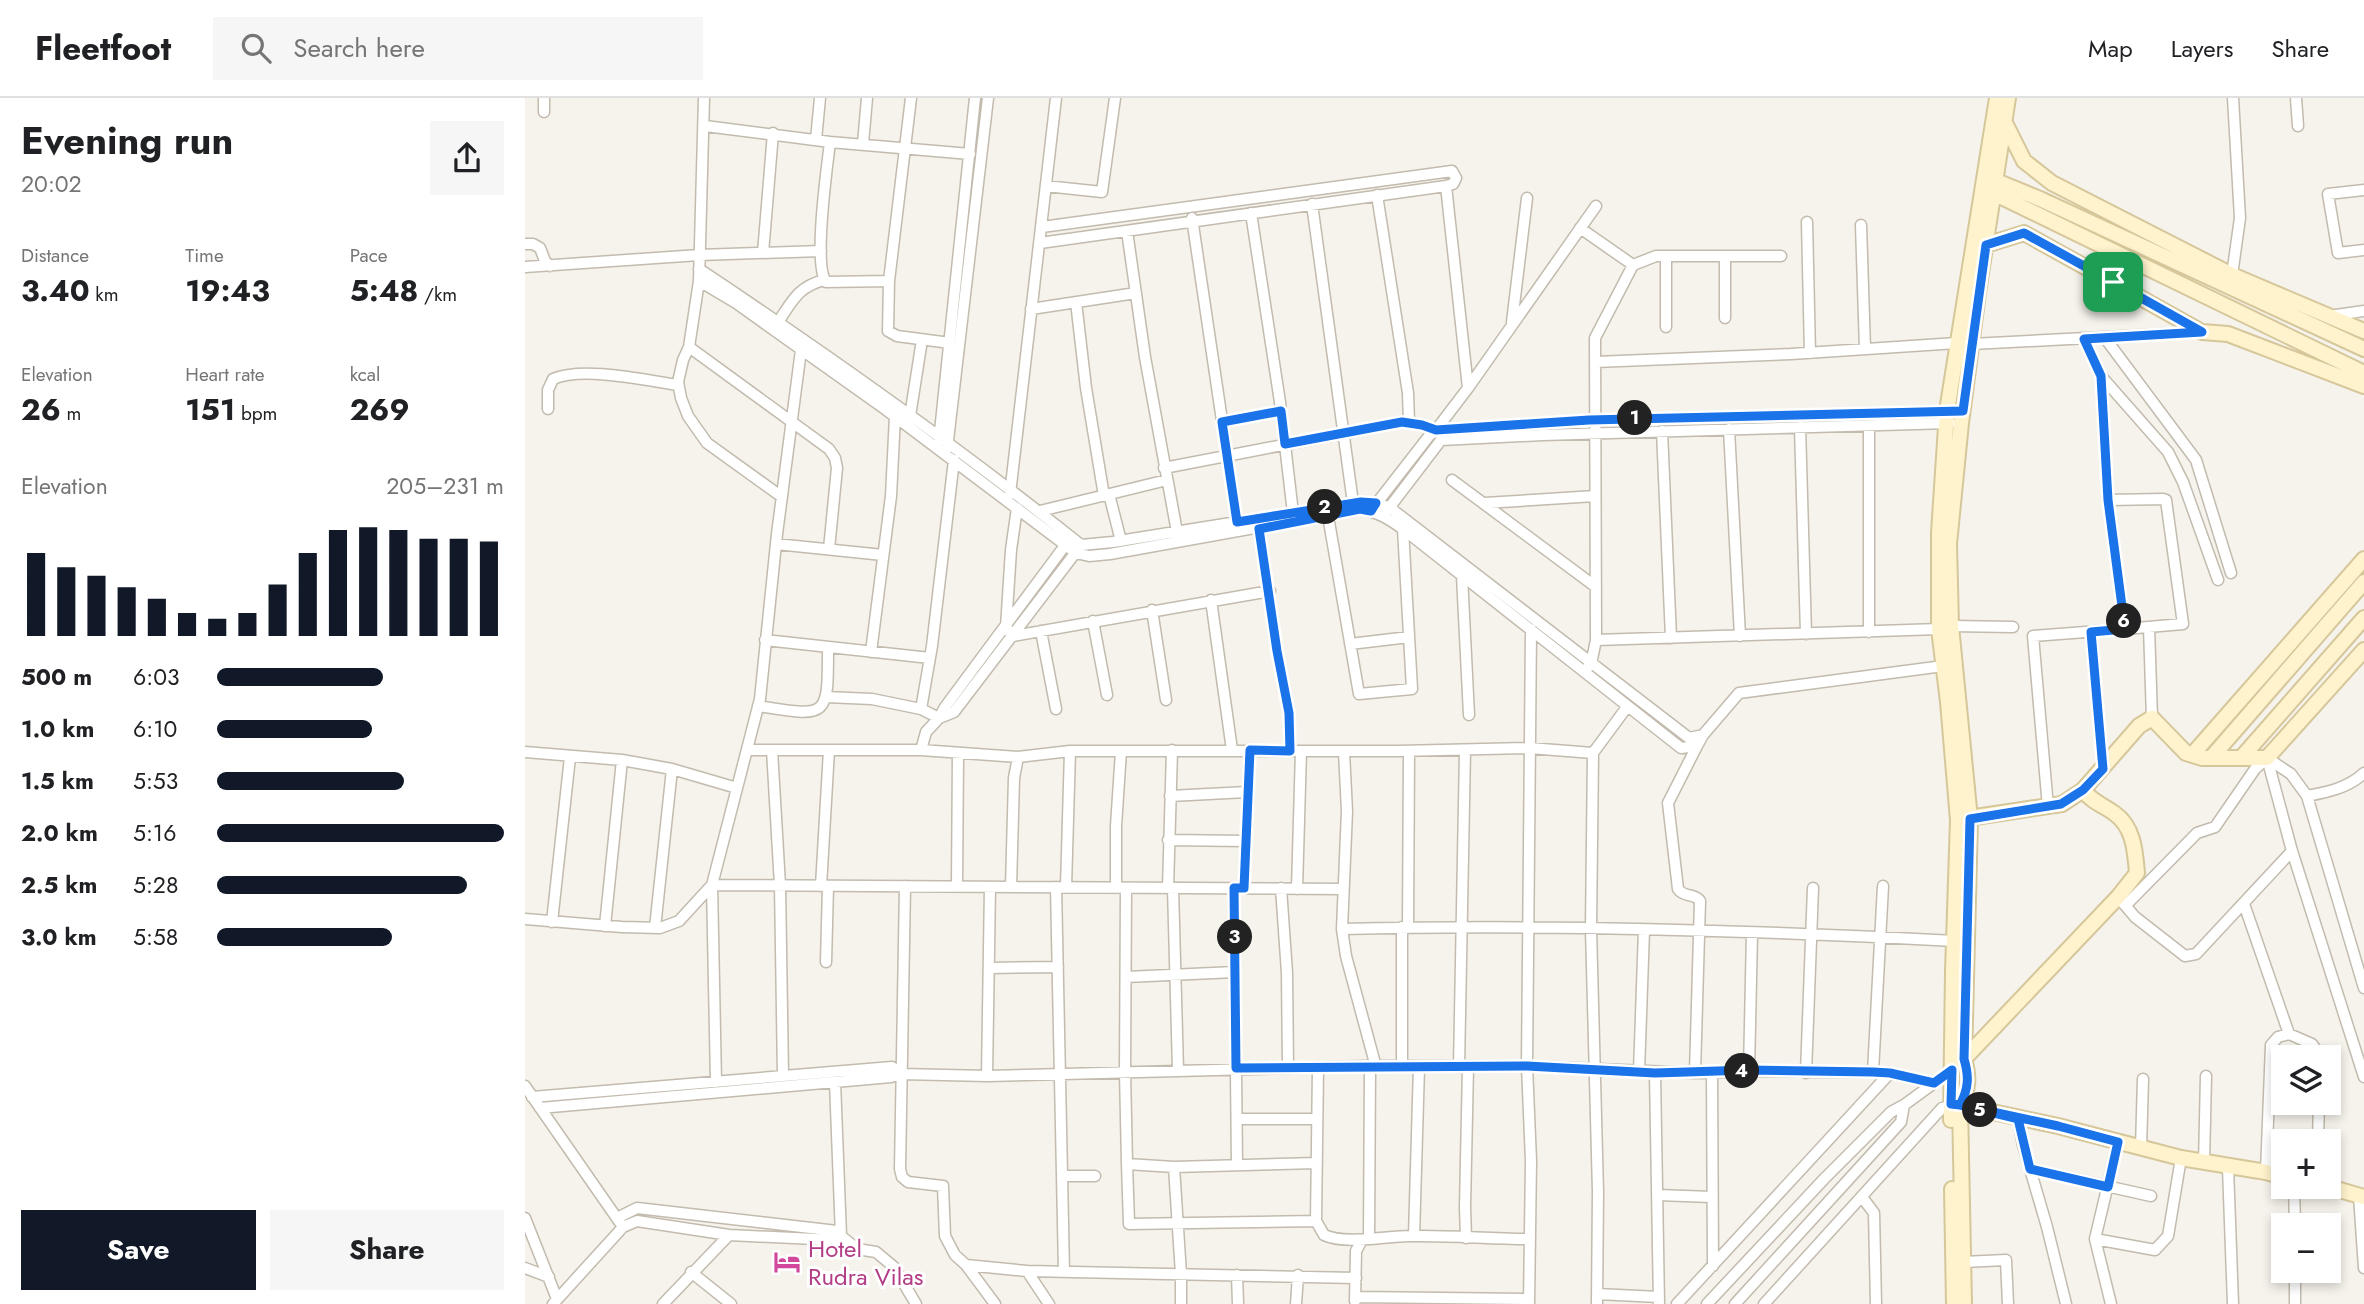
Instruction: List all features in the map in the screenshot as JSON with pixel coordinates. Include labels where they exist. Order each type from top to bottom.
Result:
[{"type":"street","points":[[544,98],[544,112]]},
{"type":"street","points":[[704,98],[699,281],[689,347],[683,360],[678,385],[688,416],[707,443],[782,497]]},
{"type":"street","points":[[816,140],[820,98]]},
{"type":"street","points":[[863,144],[867,98]]},
{"type":"street","points":[[911,98],[889,281],[888,331],[897,336],[950,343]]},
{"type":"street","points":[[921,709],[930,659],[950,343],[975,98]]},
{"type":"street","points":[[945,449],[988,98]]},
{"type":"street","points":[[1009,631],[1013,505],[1010,490],[1056,98]]},
{"type":"street","points":[[1047,186],[1102,191],[1115,98]]},
{"type":"street","points":[[1964,1304],[1956,1105],[1952,1070],[1955,941],[1964,819],[1943,666],[1954,417],[1990,185],[1997,98]]},
{"type":"street","points":[[1994,152],[2005,122],[2008,98]]},
{"type":"street","points":[[2232,275],[2240,218],[2233,98]]},
{"type":"street","points":[[2296,98],[2298,126]]},
{"type":"street","points":[[2005,122],[2024,161],[2052,183],[2232,275],[2364,331]]},
{"type":"street","points":[[705,126],[830,142],[970,154]]},
{"type":"street","points":[[763,253],[773,133]]},
{"type":"street","points":[[824,280],[821,276],[821,251],[830,142]]},
{"type":"street","points":[[1040,243],[1446,186],[1456,182],[1456,174],[1452,171],[1042,226]]},
{"type":"street","points":[[1965,344],[1986,245],[1990,185]]},
{"type":"street","points":[[1990,185],[2040,199],[2364,349]]},
{"type":"street","points":[[1990,185],[2364,373]]},
{"type":"street","points":[[1446,186],[1468,387]]},
{"type":"street","points":[[2364,190],[2328,194],[2338,253],[2364,250]]},
{"type":"street","points":[[1377,195],[1408,393],[1409,423]]},
{"type":"street","points":[[1512,326],[1527,198]]},
{"type":"street","points":[[1312,204],[1353,503]]},
{"type":"street","points":[[1387,512],[1468,387],[1596,206]]},
{"type":"street","points":[[1191,208],[1237,522]]},
{"type":"street","points":[[1251,214],[1281,411],[1293,513]]},
{"type":"street","points":[[1807,222],[1810,352]]},
{"type":"street","points":[[1861,225],[1865,349]]},
{"type":"street","points":[[1580,228],[1633,265]]},
{"type":"street","points":[[1127,231],[1145,357],[1177,532]]},
{"type":"street","points":[[1986,245],[2024,233],[2202,332]]},
{"type":"street","points":[[525,244],[540,248],[550,266]]},
{"type":"street","points":[[525,267],[699,255],[821,251]]},
{"type":"street","points":[[1666,256],[1667,327]]},
{"type":"street","points":[[1725,256],[1725,318]]},
{"type":"street","points":[[1587,668],[1596,640],[1595,338],[1633,265],[1647,258],[1781,256]]},
{"type":"street","points":[[699,269],[910,416],[1013,505],[1090,556],[1259,529],[1374,507],[1439,435],[1594,419],[1954,417]]},
{"type":"street","points":[[778,322],[798,293],[809,284],[824,280],[889,281]]},
{"type":"street","points":[[699,281],[736,303],[895,416],[1040,511],[1069,541]]},
{"type":"street","points":[[1031,309],[1136,293]]},
{"type":"street","points":[[1076,302],[1086,388],[1107,495],[1121,541]]},
{"type":"street","points":[[2328,316],[2364,311]]},
{"type":"street","points":[[1595,362],[2202,332],[2228,334],[2364,386]]},
{"type":"street","points":[[2105,338],[2196,460],[2231,573]]},
{"type":"street","points":[[2084,339],[2101,376],[2168,452],[2183,482],[2218,580]]},
{"type":"street","points":[[910,416],[922,340]]},
{"type":"street","points":[[689,347],[829,449],[837,468],[829,549]]},
{"type":"street","points":[[716,1082],[712,885],[758,706],[801,350]]},
{"type":"street","points":[[548,409],[548,390],[552,379],[562,375],[621,377],[678,385]]},
{"type":"street","points":[[2101,376],[2108,500],[2125,629]]},
{"type":"street","points":[[1222,422],[1281,411]]},
{"type":"street","points":[[871,652],[891,496],[895,416]]},
{"type":"street","points":[[1164,468],[1402,422],[1439,435],[1870,426],[1954,417]]},
{"type":"street","points":[[1869,632],[1870,426]]},
{"type":"street","points":[[1800,427],[1806,634]]},
{"type":"street","points":[[1729,429],[1740,636]]},
{"type":"street","points":[[1662,431],[1671,638]]},
{"type":"street","points":[[1040,511],[1167,480]]},
{"type":"street","points":[[1452,480],[1596,587]]},
{"type":"street","points":[[1485,503],[1595,496]]},
{"type":"street","points":[[2048,807],[2033,636],[2183,624],[2166,500],[2108,500]]},
{"type":"street","points":[[1009,631],[1079,549],[1353,503],[1387,512],[1533,620],[1627,707],[1681,748],[1697,746]]},
{"type":"street","points":[[1387,512],[1403,529],[1531,631],[1689,738],[1703,735]]},
{"type":"street","points":[[1328,516],[1359,694],[1412,689],[1403,529]]},
{"type":"street","points":[[1259,529],[1295,751],[1297,889]]},
{"type":"street","points":[[921,750],[926,732],[939,718],[954,712],[1069,541]]},
{"type":"street","points":[[776,544],[883,555]]},
{"type":"street","points":[[2192,755],[2364,559]]},
{"type":"street","points":[[1462,576],[1469,715]]},
{"type":"street","points":[[2211,758],[2364,582]]},
{"type":"street","points":[[1009,631],[1041,631],[1269,590]]},
{"type":"street","points":[[1211,600],[1232,750]]},
{"type":"street","points":[[1152,610],[1166,700]]},
{"type":"street","points":[[2242,757],[2364,618]]},
{"type":"street","points":[[1344,752],[1347,811],[1342,929],[1346,957],[1373,1066],[1366,1239],[1356,1251],[1355,1301],[1529,1301],[1531,1161],[1527,1066],[1529,748],[1533,620]]},
{"type":"street","points":[[1093,621],[1107,695]]},
{"type":"street","points":[[1596,640],[2013,627]]},
{"type":"street","points":[[2149,627],[2152,718],[2186,753],[2211,758],[2267,758],[2291,774],[2307,796],[2364,988]]},
{"type":"street","points":[[1945,628],[1964,819],[1964,1059],[1968,1074],[1968,1088],[1956,1105],[1954,1304]]},
{"type":"street","points":[[1041,631],[1056,709]]},
{"type":"street","points":[[2091,632],[2103,769]]},
{"type":"street","points":[[1350,644],[1409,638]]},
{"type":"street","points":[[765,640],[930,659]]},
{"type":"street","points":[[758,706],[799,713],[815,711],[823,706],[828,691],[828,648]]},
{"type":"street","points":[[1707,1304],[1891,1112],[1952,1070],[2122,901],[2197,833],[2215,827],[2255,769],[2364,650]]},
{"type":"street","points":[[1695,1073],[1700,932],[1698,898],[1684,895],[1678,889],[1668,810],[1670,795],[1703,735],[1739,693],[1943,666]]},
{"type":"street","points":[[826,697],[872,699],[921,709],[939,718]]},
{"type":"street","points":[[1627,707],[1593,753],[1591,929],[1598,1192],[1597,1299],[1659,1300],[1655,1073]]},
{"type":"street","points":[[1964,819],[2061,804],[2083,790],[2139,726],[2152,718]]},
{"type":"street","points":[[748,750],[921,750],[1018,757],[1070,751],[1172,750],[1344,752],[1529,748],[1593,753]]},
{"type":"street","points":[[772,750],[780,886],[783,1076]]},
{"type":"street","points":[[826,962],[824,886],[829,750]]},
{"type":"street","points":[[1172,750],[1168,840],[1178,1070]]},
{"type":"street","points":[[1237,1165],[1235,972],[1250,750]]},
{"type":"street","points":[[1465,750],[1463,1067],[1466,1238]]},
{"type":"street","points":[[1064,1272],[1058,967],[1070,751]]},
{"type":"street","points":[[1121,751],[1121,888],[1126,976],[1125,1072],[1129,1224],[1315,1221]]},
{"type":"street","points":[[1402,1067],[1409,751]]},
{"type":"street","points":[[525,752],[622,760],[673,769],[737,788]]},
{"type":"street","points":[[957,887],[958,753]]},
{"type":"street","points":[[552,922],[570,757]]},
{"type":"street","points":[[1011,887],[1014,778],[1018,757]]},
{"type":"street","points":[[2267,758],[2292,851],[2364,1077]]},
{"type":"street","points":[[605,926],[622,760]]},
{"type":"street","points":[[655,928],[673,769]]},
{"type":"street","points":[[2307,796],[2354,783],[2364,774]]},
{"type":"street","points":[[2083,790],[2091,800],[2116,814],[2134,841],[2137,873],[2122,901]]},
{"type":"street","points":[[1170,796],[1247,792]]},
{"type":"street","points":[[1168,840],[1245,841]]},
{"type":"street","points":[[2122,901],[2145,925],[2185,957],[2190,957],[2196,954],[2292,851]]},
{"type":"street","points":[[525,919],[605,926],[671,926],[679,921],[712,885],[1343,889]]},
{"type":"street","points":[[905,886],[900,1169],[902,1177],[908,1182],[943,1186],[945,1236],[955,1255],[966,1265],[995,1304]]},
{"type":"street","points":[[1873,1072],[1883,886]]},
{"type":"street","points":[[987,1076],[990,887]]},
{"type":"street","points":[[1281,888],[1287,973],[1288,1068]]},
{"type":"street","points":[[1806,1073],[1813,888]]},
{"type":"street","points":[[2244,904],[2289,1034]]},
{"type":"street","points":[[1342,929],[1529,927],[1955,941]]},
{"type":"street","points":[[1639,1072],[1644,930]]},
{"type":"street","points":[[1749,1070],[1752,933]]},
{"type":"street","points":[[989,968],[1058,967]]},
{"type":"street","points":[[1126,976],[1235,972]]},
{"type":"street","points":[[2266,1172],[2271,1045],[2278,1037],[2289,1034],[2313,1045]]},
{"type":"street","points":[[540,1108],[901,1074],[987,1076],[1236,1068],[1527,1066],[1655,1073],[1749,1070],[1873,1072],[1934,1083]]},
{"type":"street","points":[[533,1097],[892,1067],[901,1074]]},
{"type":"street","points":[[1415,1236],[1419,1067]]},
{"type":"street","points":[[1318,1068],[1315,1221],[1324,1235],[1330,1238],[1366,1239],[1415,1236],[1530,1240]]},
{"type":"street","points":[[1711,1073],[1713,1265]]},
{"type":"street","points":[[1677,1304],[1890,1073]]},
{"type":"street","points":[[2204,1163],[2206,1076]]},
{"type":"street","points":[[2141,1148],[2143,1079]]},
{"type":"street","points":[[835,1082],[841,1236]]},
{"type":"street","points":[[525,1086],[620,1222]]},
{"type":"street","points":[[1735,1304],[1901,1122],[1904,1105]]},
{"type":"street","points":[[1764,1304],[1942,1108],[1956,1105],[2058,1126],[2204,1163],[2271,1173]]},
{"type":"street","points":[[1237,1119],[1317,1119]]},
{"type":"street","points":[[2018,1119],[2066,1304]]},
{"type":"street","points":[[2111,1304],[2095,1239],[2118,1142]]},
{"type":"street","points":[[2095,1239],[2155,1250],[2168,1236],[2181,1158]]},
{"type":"street","points":[[1127,1164],[1174,1167],[1317,1163]]},
{"type":"street","points":[[1174,1167],[1181,1304]]},
{"type":"street","points":[[2228,1168],[2233,1304]]},
{"type":"street","points":[[2030,1169],[2151,1196]]},
{"type":"street","points":[[1062,1176],[1095,1176]]},
{"type":"street","points":[[2341,1190],[2362,1196],[2364,1268]]},
{"type":"street","points":[[1658,1195],[1711,1198]]},
{"type":"street","points":[[1862,1197],[1874,1213],[1876,1304]]},
{"type":"street","points":[[555,1301],[620,1222],[637,1208],[837,1231],[857,1249],[876,1252],[894,1267],[916,1304]]},
{"type":"street","points":[[525,1217],[549,1277],[555,1301]]},
{"type":"street","points":[[620,1222],[637,1221],[729,1236],[836,1240],[841,1236]]},
{"type":"street","points":[[663,1304],[691,1272],[729,1236]]},
{"type":"street","points":[[1963,1262],[2006,1259],[2008,1304]]},
{"type":"street","points":[[966,1265],[1027,1271],[1356,1278]]},
{"type":"street","points":[[525,1268],[549,1277]]},
{"type":"street","points":[[1027,1271],[1049,1304]]},
{"type":"street","points":[[691,1272],[730,1304]]},
{"type":"street","points":[[1237,1275],[1238,1304]]},
{"type":"street","points":[[1296,1304],[1298,1275]]},
{"type":"street","points":[[2295,1283],[2295,1304]]},
{"type":"place","name":"Hotel Rudra Vilas","points":[[787,1262]]},
{"type":"route","points":[[2113,282],[2024,233],[1986,245],[1963,411],[1589,420],[1436,430],[1402,422],[1285,444],[1281,411],[1222,422],[1237,522],[1361,502],[1376,503],[1371,511],[1360,509],[1259,529],[1289,713],[1290,751],[1250,750],[1244,888],[1234,888],[1236,1068],[1527,1066],[1655,1073],[1749,1070],[1873,1072],[1934,1083],[1952,1070],[1951,1104],[2018,1119],[2058,1126],[2118,1142],[2108,1187],[2030,1169],[2018,1119],[1960,1105],[1968,1088],[1964,1059],[1970,819],[2061,804],[2083,790],[2103,769],[2091,632],[2125,629],[2108,500],[2101,376],[2084,339],[2202,332],[2113,282]]}]
